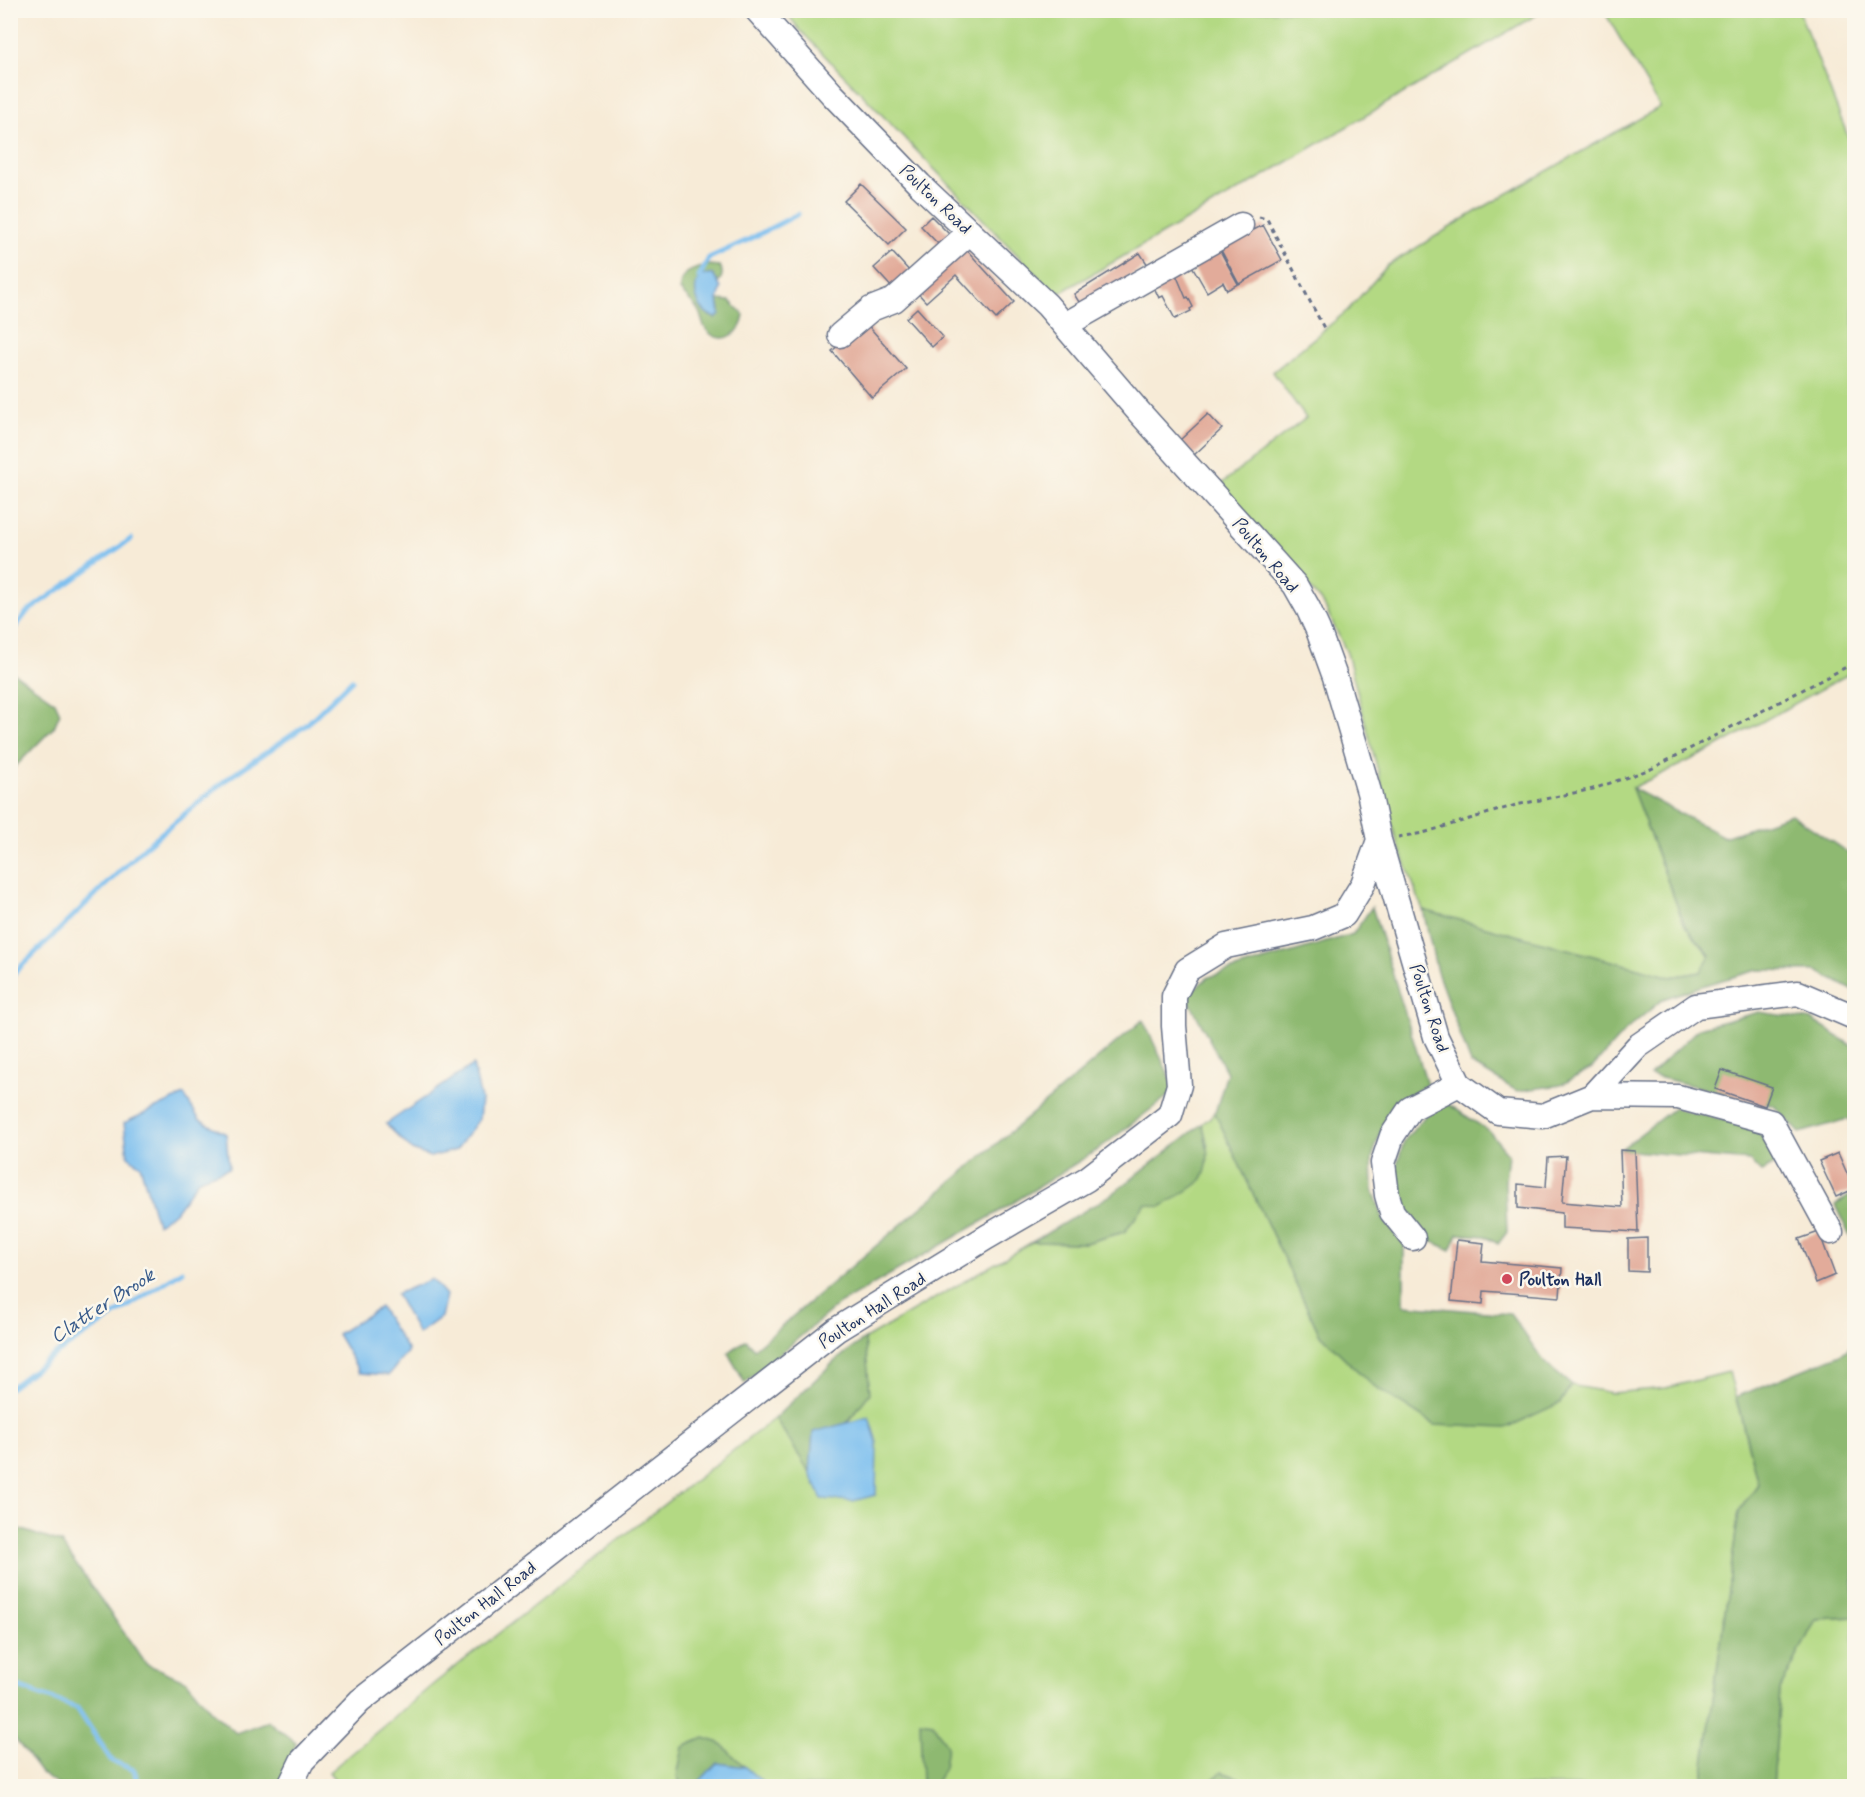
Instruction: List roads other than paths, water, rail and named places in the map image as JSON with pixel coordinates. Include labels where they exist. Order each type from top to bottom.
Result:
[{"type":"street","name":"Poulton Road","points":[[757,10],[832,94],[920,185],[1047,305],[1139,412],[1289,579],[1304,600],[1335,677],[1436,1037],[1459,1084],[1497,1112],[1543,1116],[1592,1096],[1638,1046],[1695,1006],[1798,993],[1854,1017]]},
{"type":"street","points":[[1065,325],[1241,225]]},
{"type":"street","points":[[840,335],[871,309],[894,300],[970,232]]},
{"type":"street","name":"Poulton Hall Road","points":[[290,1786],[302,1761],[360,1701],[836,1330],[987,1237],[1087,1179],[1170,1115],[1179,1085],[1174,996],[1187,970],[1226,946],[1313,928],[1344,915],[1363,884],[1379,840]]},
{"type":"street","points":[[1413,1238],[1392,1212],[1387,1195],[1383,1163],[1392,1136],[1410,1109],[1459,1084]]},
{"type":"street","points":[[1592,1096],[1678,1097],[1771,1122],[1831,1232]]},
{"type":"water","points":[[707,274],[713,275],[721,288],[718,300],[720,314],[716,318],[705,311],[696,295],[699,277]]},
{"type":"water","points":[[473,1065],[481,1099],[479,1119],[456,1150],[430,1157],[412,1150],[386,1124]]},
{"type":"water","points":[[184,1095],[199,1119],[226,1134],[229,1168],[199,1179],[175,1212],[157,1224],[140,1165],[128,1156],[124,1123]]},
{"type":"water","points":[[432,1279],[446,1295],[441,1317],[418,1334],[396,1294]]},
{"type":"water","points":[[380,1307],[408,1351],[389,1375],[360,1373],[337,1334]]},
{"type":"water","points":[[869,1417],[877,1442],[876,1495],[853,1501],[822,1499],[810,1473],[813,1432]]},
{"type":"water","points":[[717,1763],[745,1767],[767,1786],[695,1786]]},
{"type":"waterway","points":[[699,277],[709,258],[798,214]]},
{"type":"waterway","points":[[10,634],[27,612],[131,539]]},
{"type":"waterway","points":[[10,977],[146,846],[227,779],[305,726],[352,680]]},
{"type":"waterway","name":"Clatter Brook","points":[[10,1388],[51,1357],[182,1271]]},
{"type":"waterway","name":"Clatter Brook","points":[[10,1684],[77,1708],[112,1761],[134,1770],[139,1786]]},
{"type":"place","name":"Poulton Hall","points":[[1507,1279]]}]
